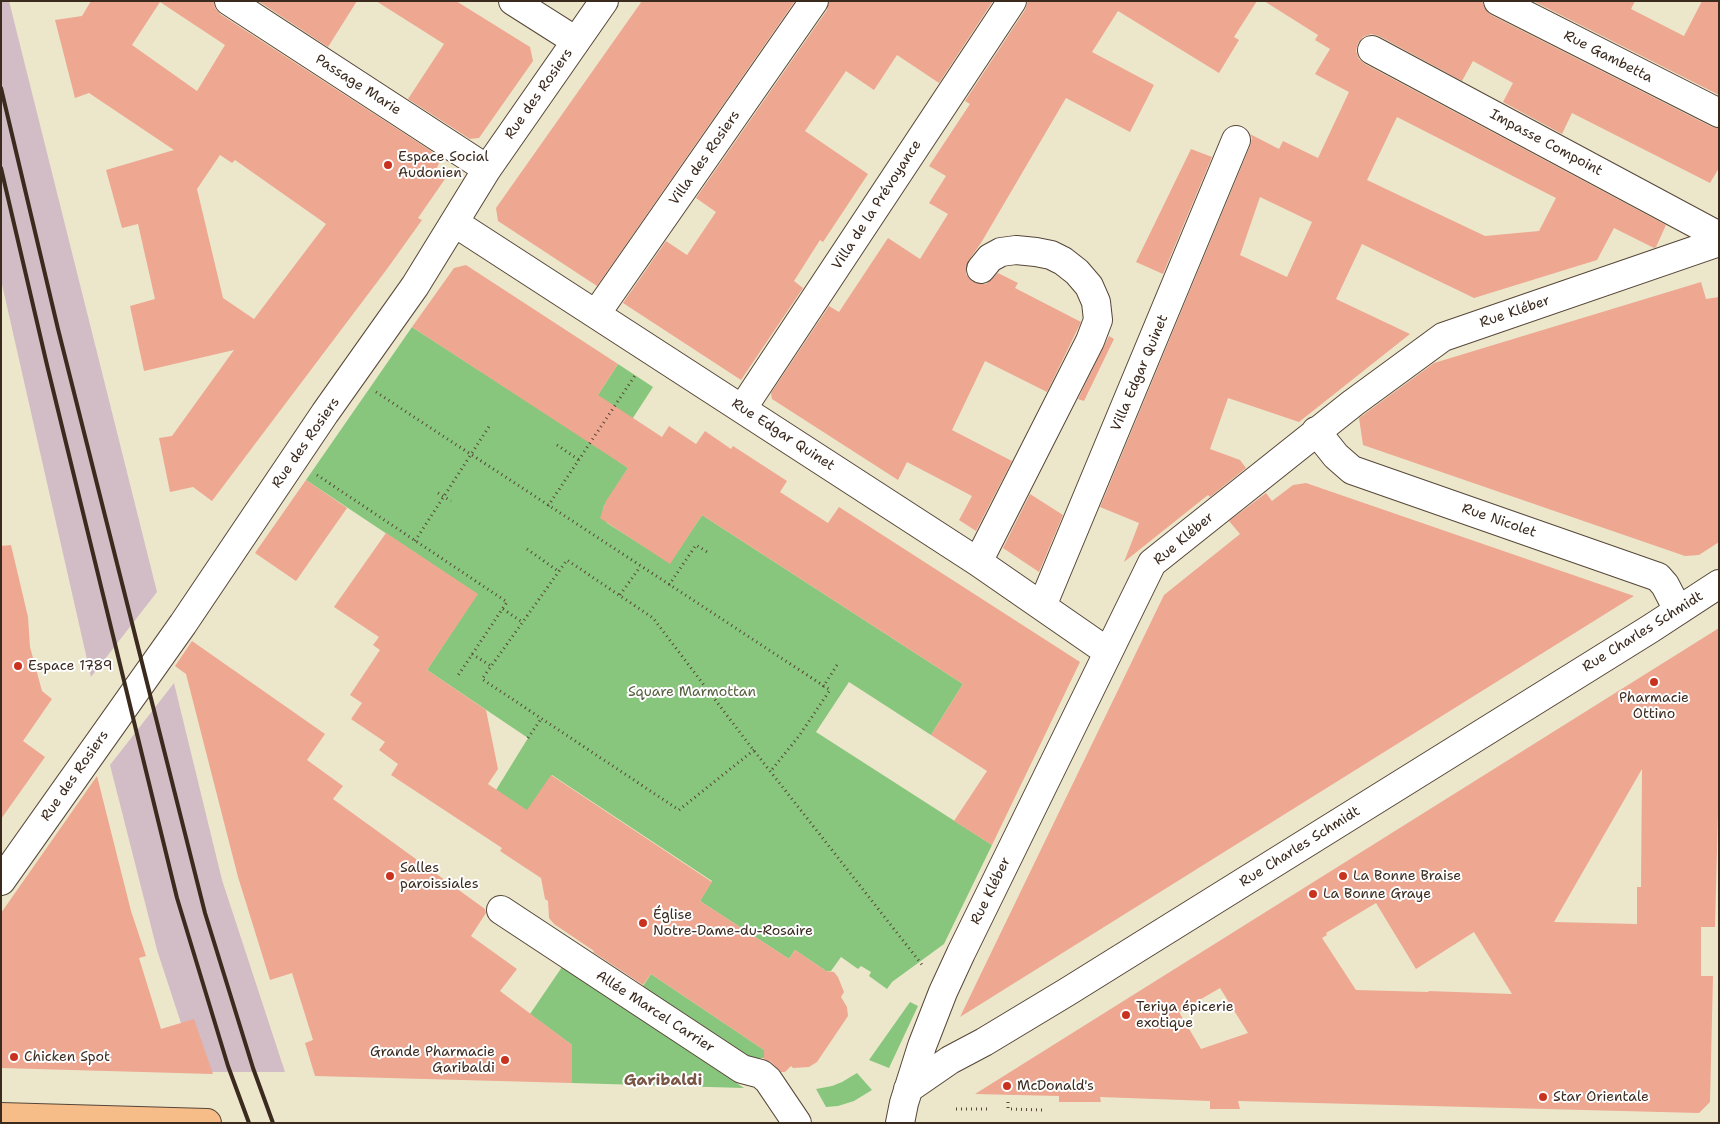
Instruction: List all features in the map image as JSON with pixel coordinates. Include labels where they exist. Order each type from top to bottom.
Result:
[{"type":"main road","points":[[1,1117],[207,1123]]},
{"type":"street","name":"Passage Marie","points":[[229,1],[487,169]]},
{"type":"street","points":[[514,1],[576,41]]},
{"type":"street","name":"Rue des Rosiers","points":[[6,867],[183,624],[293,460],[415,286],[487,169],[604,1]]},
{"type":"street","name":"Villa des Rosiers","points":[[596,314],[814,1]]},
{"type":"street","name":"Villa de la Prévoyance","points":[[742,409],[1012,1]]},
{"type":"street","name":"Rue Gambetta","points":[[1498,1],[1719,113]]},
{"type":"street","name":"Impasse Compoint","points":[[1372,50],[1719,236]]},
{"type":"street","name":"Villa Edgar Quinet","points":[[1042,606],[1236,140]]},
{"type":"street","name":"Rue Edgar Quinet","points":[[455,223],[978,562],[1108,652]]},
{"type":"street","name":"Rue Kléber","points":[[908,1089],[943,992],[1152,563],[1316,431],[1443,337],[1719,242]]},
{"type":"street","points":[[978,562],[1090,341],[1098,320],[1096,302],[1089,286],[1077,272],[1063,261],[1051,255],[1016,250],[1001,252],[990,258],[981,269]]},
{"type":"street","name":"Rue Nicolet","points":[[1316,431],[1336,456],[1352,470],[1658,577],[1665,585],[1678,610]]},
{"type":"street","name":"Rue Charles Schmidt","points":[[908,1089],[950,1060],[984,1042],[1067,992],[1719,584]]},
{"type":"street","name":"Allée Marcel Carrier","points":[[501,910],[742,1069],[761,1074],[768,1080],[797,1123]]},
{"type":"street","points":[[900,1123],[908,1089]]},
{"type":"path","points":[[548,506],[652,350]]},
{"type":"path","points":[[353,376],[640,567],[830,690],[799,736],[770,772]]},
{"type":"path","points":[[416,541],[490,425]]},
{"type":"path","points":[[557,446],[579,460]]},
{"type":"path","points":[[293,460],[507,602],[457,677]]},
{"type":"path","points":[[438,493],[451,501]]},
{"type":"path","points":[[669,585],[696,545],[709,554]]},
{"type":"path","points":[[527,549],[558,571]]},
{"type":"path","points":[[754,750],[678,810],[482,679],[566,560],[654,618],[754,750],[770,772],[943,992]]},
{"type":"path","points":[[620,596],[640,567]]},
{"type":"path","points":[[503,609],[522,622]]},
{"type":"path","points":[[472,654],[491,666]]},
{"type":"path","points":[[823,686],[837,665]]},
{"type":"path","points":[[528,738],[542,719]]},
{"type":"path","points":[[1008,1102],[1008,1109],[1045,1110]]},
{"type":"path","points":[[956,1109],[991,1109]]},
{"type":"shaded area","points":[[1,1],[9,1],[157,592],[91,677],[1,280]]},
{"type":"shaded area","points":[[174,683],[222,880],[285,1072],[197,1072],[157,950],[110,765]]},
{"type":"green space","name":"Square Marmottan","points":[[412,327],[574,432],[618,364],[653,387],[609,455],[628,468],[604,506],[602,515],[607,523],[670,563],[702,515],[963,684],[931,735],[849,682],[816,732],[992,845],[944,944],[892,982],[887,989],[869,976],[871,972],[861,966],[858,969],[841,957],[831,971],[826,971],[795,950],[789,959],[700,901],[712,881],[552,775],[523,817],[496,790],[528,738],[427,670],[477,594],[306,480]]},
{"type":"green space","points":[[562,967],[744,1088],[572,1083],[572,1045],[530,1014]]},
{"type":"green space","points":[[651,974],[767,1052],[764,1058],[750,1058],[639,992]]},
{"type":"green space","points":[[910,1002],[918,1006],[889,1068],[869,1060]]},
{"type":"green space","points":[[857,1073],[872,1090],[854,1101],[838,1106],[826,1107],[816,1089],[832,1086]]},
{"type":"building","points":[[91,1],[214,1],[215,8],[220,14],[442,158],[435,171],[445,179],[418,218],[422,220],[212,501],[193,487],[170,492],[159,438],[172,436],[234,350],[144,371],[130,306],[155,299],[138,224],[122,228],[106,170],[174,150],[89,93],[75,98],[55,20],[82,16]],"holes":[[[160,2],[225,45],[197,91],[132,45]],[[220,155],[232,163],[235,160],[326,224],[254,319],[223,298],[197,189]]]},
{"type":"building","points":[[258,1],[357,1],[328,47]]},
{"type":"building","points":[[376,1],[456,1],[530,47],[533,61],[479,138],[470,139],[408,99],[444,44]]},
{"type":"building","points":[[642,1],[795,1],[597,286],[498,221],[496,208]]},
{"type":"building","points":[[829,1],[993,1],[939,83],[897,55],[874,90],[846,71],[805,131],[868,174],[823,242],[820,240],[794,281],[803,288],[741,380],[623,303],[666,241],[687,255],[716,212],[696,198],[827,10]]},
{"type":"building","points":[[1028,1],[1257,1],[1234,37],[1239,40],[1219,73],[1118,11],[1092,52],[1154,85],[1130,132],[1066,98],[981,243],[969,260],[966,274],[972,281],[986,284],[998,273],[1018,283],[1015,288],[1081,322],[1047,392],[985,361],[952,430],[1012,461],[976,531],[959,520],[972,496],[907,462],[898,480],[772,399],[771,393],[829,306],[839,312],[888,238],[920,259],[948,214],[929,203],[946,176],[929,166],[970,104],[965,101],[1025,10]]},
{"type":"building","points":[[1264,1],[1482,1],[1485,9],[1491,15],[1712,127],[1719,128],[1719,168],[1710,183],[1572,113],[1562,134],[1503,102],[1513,83],[1473,61],[1462,81],[1379,36],[1371,34],[1363,37],[1358,43],[1356,51],[1359,59],[1365,64],[1666,225],[1656,247],[1654,248],[1614,228],[1597,260],[1474,298],[1362,244],[1336,299],[1410,334],[1299,422],[1228,398],[1210,449],[1240,460],[1246,468],[1210,497],[1208,495],[1124,562],[1139,523],[1100,507],[1250,146],[1252,138],[1250,134],[1279,149],[1283,141],[1318,158],[1349,92],[1315,74],[1330,49],[1315,40],[1318,35]],"holes":[[[1397,117],[1556,198],[1539,231],[1485,236],[1367,180]],[[1260,197],[1312,222],[1287,277],[1240,255]]]},
{"type":"building","points":[[1533,1],[1635,1],[1631,9],[1684,36],[1702,1],[1719,1],[1719,95]]},
{"type":"building","points":[[1191,149],[1212,157],[1163,274],[1136,262]]},
{"type":"building","points":[[466,265],[618,364],[598,395],[662,437],[669,426],[696,444],[705,431],[731,449],[733,446],[787,481],[780,492],[828,523],[839,507],[1080,662],[992,845],[954,821],[987,771],[931,735],[963,684],[702,515],[670,564],[600,518],[606,501],[628,468],[412,327],[454,268]]},
{"type":"building","points":[[1701,282],[1706,299],[1719,297],[1719,542],[1699,555],[1685,556],[1363,445],[1359,418],[1434,363]]},
{"type":"building","points":[[1109,336],[1114,339],[1084,401],[1078,399]]},
{"type":"building","points":[[306,480],[347,508],[296,581],[255,553]]},
{"type":"building","points":[[1306,483],[1634,596],[960,1017],[1164,595],[1240,534],[1229,521],[1266,493],[1272,501],[1293,485]]},
{"type":"building","points":[[1030,494],[1063,515],[1039,572],[1003,548]]},
{"type":"building","points":[[386,533],[478,594],[427,670],[486,710],[498,769],[488,784],[527,810],[551,775],[712,882],[700,901],[789,959],[795,950],[826,971],[834,972],[844,992],[841,997],[847,1007],[848,1016],[817,1062],[809,1067],[793,1068],[791,1066],[785,1072],[781,1072],[771,1062],[764,1059],[764,1050],[651,974],[643,985],[593,952],[554,924],[549,918],[548,901],[545,899],[541,878],[500,851],[502,848],[391,775],[398,764],[379,750],[385,742],[351,719],[362,703],[350,695],[380,650],[373,645],[379,637],[334,607]]},
{"type":"building","name":"Espace 1789","points":[[11,545],[28,617],[30,647],[42,691],[52,699],[23,741],[45,757],[1,819],[1,546]]},
{"type":"building","points":[[1719,628],[1719,772],[1715,927],[1701,927],[1701,976],[1713,976],[1710,1102],[1699,1113],[1238,1101],[1240,1109],[1210,1109],[1210,1101],[1100,1097],[1101,1102],[1059,1102],[1059,1096],[975,1094]],"holes":[[[1642,769],[1641,887],[1637,887],[1637,924],[1554,922]],[[1376,903],[1416,969],[1474,932],[1512,994],[1356,990],[1322,938],[1327,935],[1326,933]],[[1220,988],[1248,1033],[1201,1049],[1179,1012]]]},
{"type":"building","points":[[192,641],[325,734],[307,760],[343,786],[333,799],[485,909],[486,913],[471,936],[517,969],[500,991],[572,1045],[572,1083],[315,1076],[305,1043],[313,1040],[292,973],[270,980],[238,877],[186,674],[175,666]]},
{"type":"building","points":[[97,776],[131,911],[146,956],[139,958],[161,1029],[194,1019],[213,1074],[1,1068],[1,913]]},
{"type":"railway","points":[[1,88],[58,329],[205,913],[253,1068],[273,1123]]},
{"type":"railway","points":[[1,168],[177,898],[228,1066],[249,1123]]},
{"type":"place","name":"Espace Social Audonien","points":[[388,165]]},
{"type":"place","name":"Espace 1789","points":[[18,666]]},
{"type":"place","name":"Pharmacie Ottino","points":[[1654,682]]},
{"type":"place","name":"Salles paroissiales","points":[[390,876]]},
{"type":"place","name":"La Bonne Braise","points":[[1343,876]]},
{"type":"place","name":"La Bonne Graye","points":[[1313,894]]},
{"type":"place","name":"Église Notre-Dame-du-Rosaire","points":[[643,923]]},
{"type":"place","name":"Teriya épicerie exotique","points":[[1126,1015]]},
{"type":"place","name":"Chicken Spot","points":[[14,1057]]},
{"type":"place","name":"Grande Pharmacie Garibaldi","points":[[505,1060]]},
{"type":"place","name":"McDonald's","points":[[1007,1086]]},
{"type":"place","name":"Star Orientale","points":[[1543,1097]]},
{"type":"district","name":"Garibaldi","points":[[663,1081]]}]
